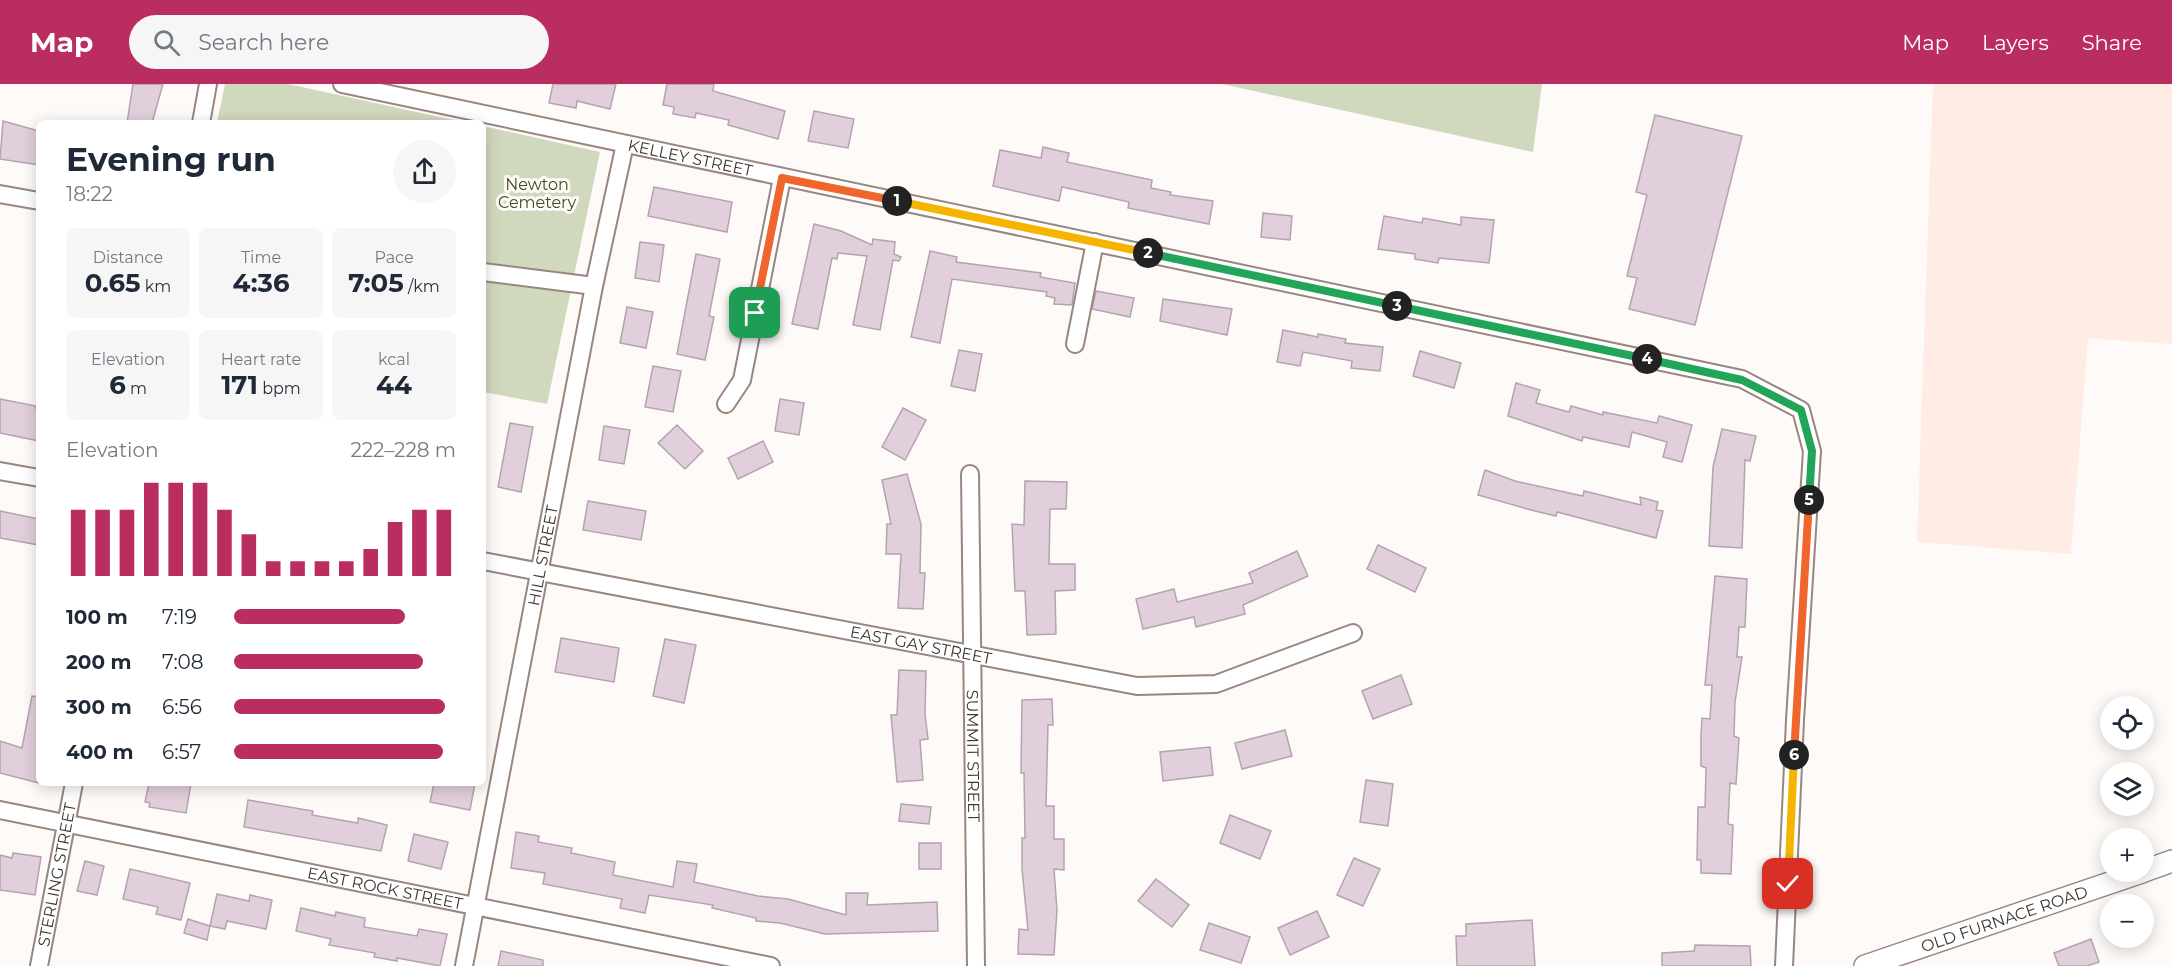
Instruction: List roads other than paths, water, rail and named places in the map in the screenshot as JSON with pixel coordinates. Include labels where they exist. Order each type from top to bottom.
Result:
[{"type":"street","points":[[202,120],[208,84]]},
{"type":"street","name":"KELLEY STREET","points":[[346,84],[1742,380],[1801,410],[1812,451],[1784,966]]},
{"type":"street","name":"HILL STREET","points":[[464,966],[594,286],[625,144]]},
{"type":"street","points":[[726,404],[742,380],[782,178]]},
{"type":"street","points":[[0,194],[36,200]]},
{"type":"street","points":[[1075,344],[1095,242]]},
{"type":"street","points":[[486,272],[594,286]]},
{"type":"street","points":[[0,471],[36,477]]},
{"type":"street","name":"SUMMIT STREET","points":[[970,474],[976,966]]},
{"type":"street","name":"EAST GAY STREET","points":[[486,562],[1137,686],[1216,684],[1353,633]]},
{"type":"street","name":"STERLING STREET","points":[[39,966],[73,786]]},
{"type":"street","name":"EAST ROCK STREET","points":[[0,810],[771,966]]},
{"type":"street","name":"OLD FURNACE ROAD","points":[[2154,867],[2172,861]]},
{"type":"street","name":"OLD FURNACE ROAD","points":[[1865,966],[2111,882]]},
{"type":"park label","name":"Newton Cemetery","points":[[537,193]]}]
